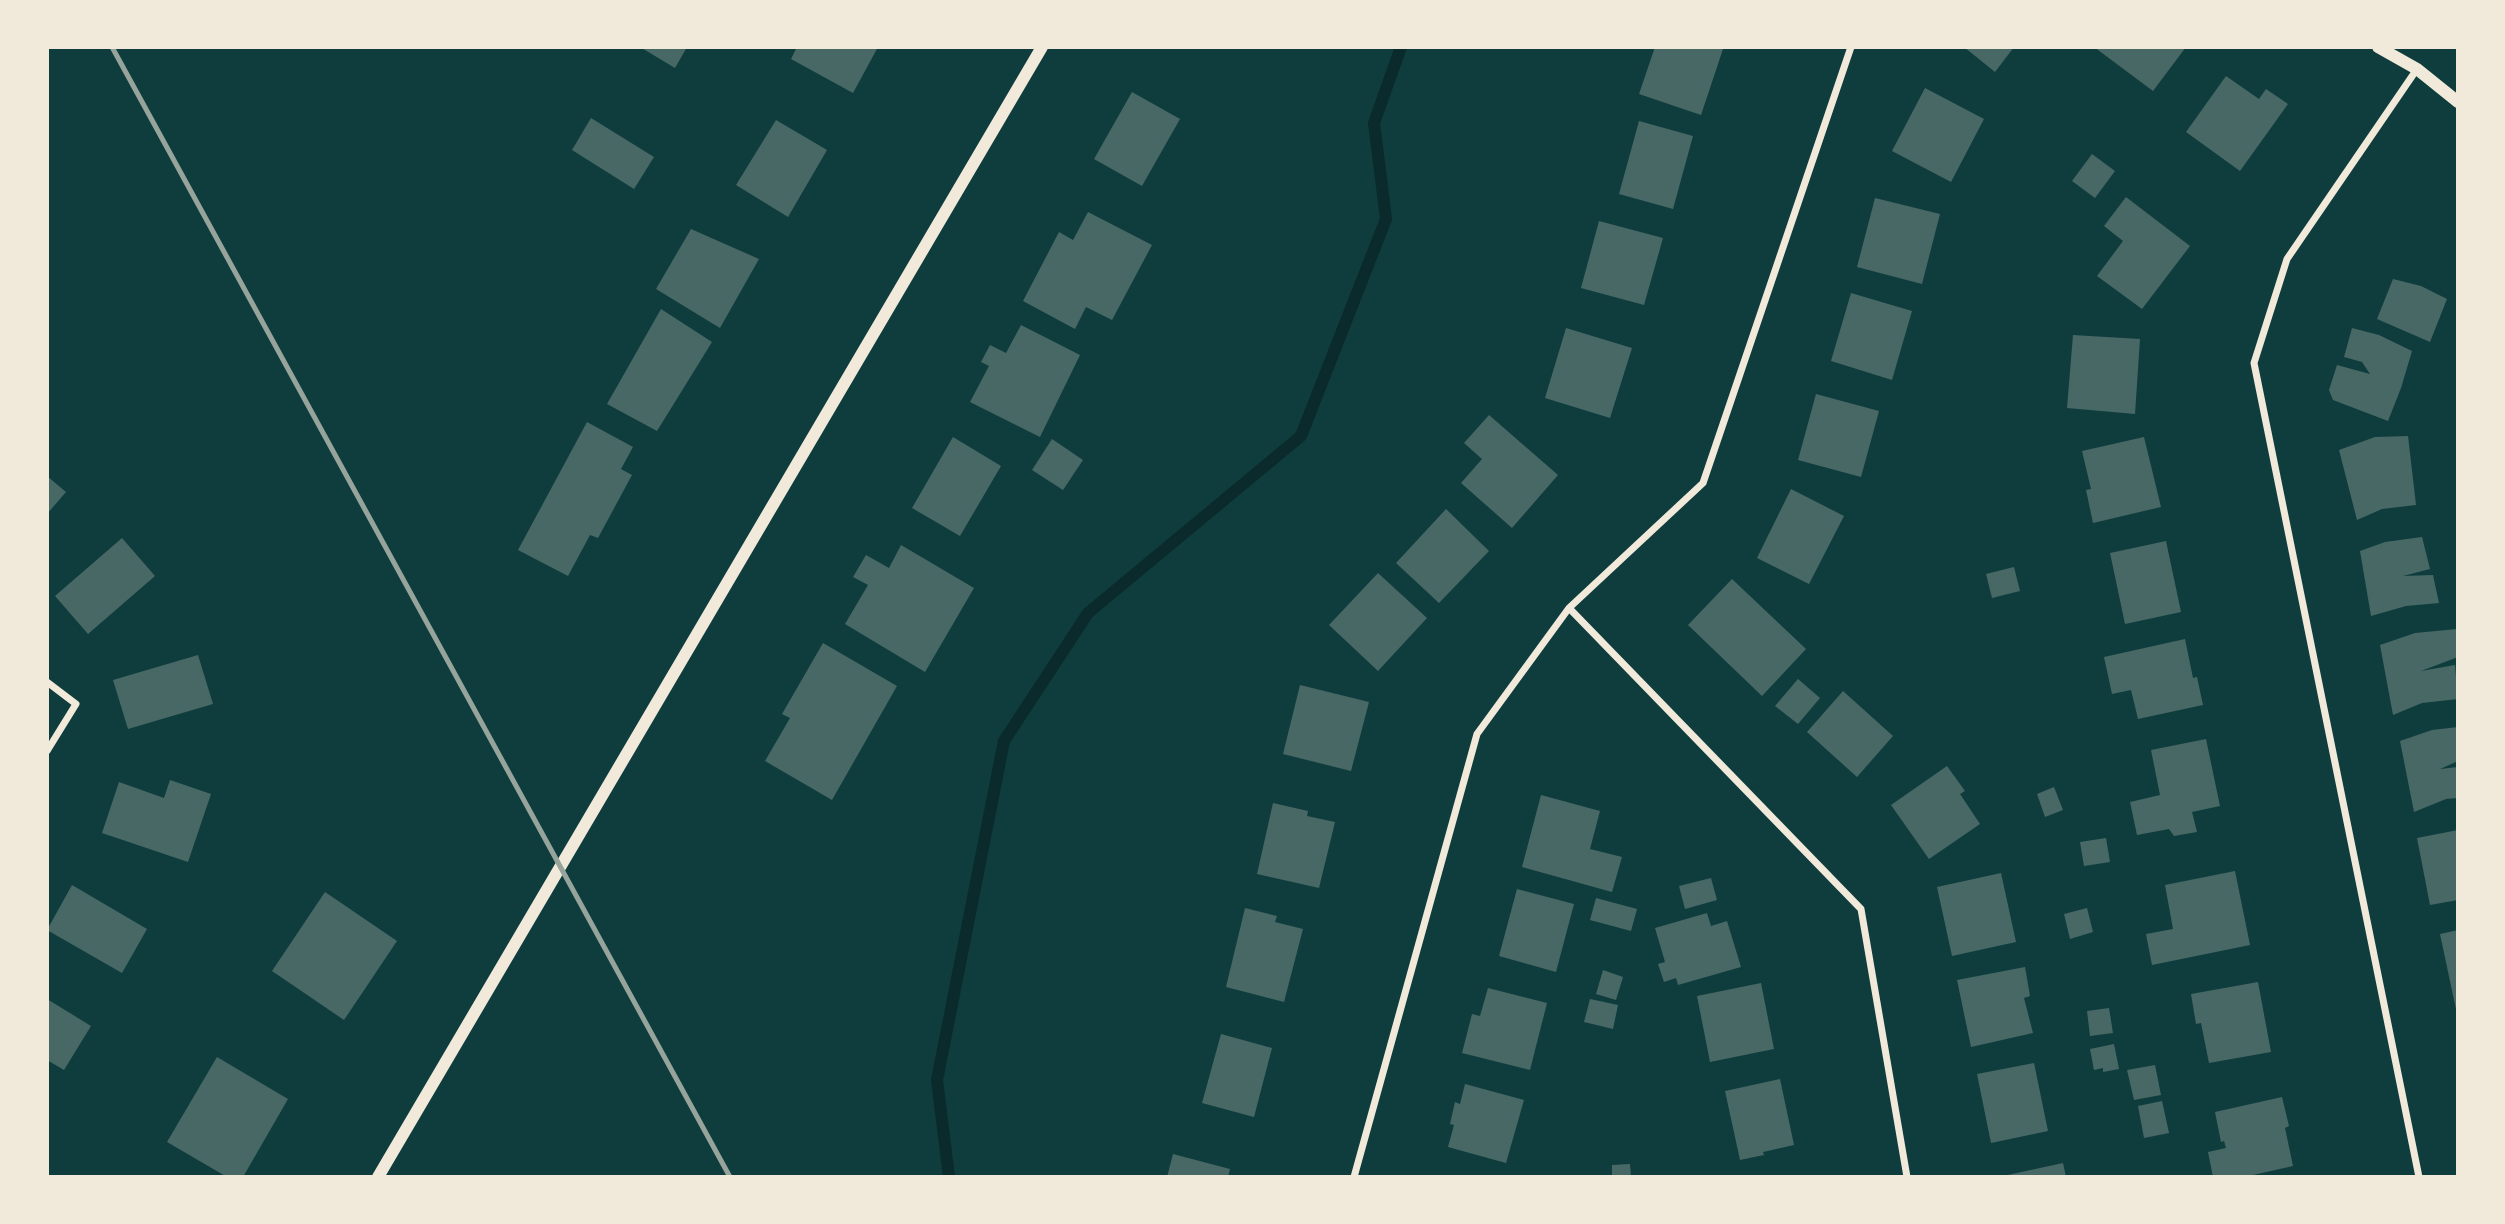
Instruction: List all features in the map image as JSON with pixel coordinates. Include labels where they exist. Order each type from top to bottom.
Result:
[{"type":"street","points":[[378,1177],[1042,47]]},
{"type":"street","points":[[1354,1177],[1477,734],[1569,608],[1703,484],[1851,47]]},
{"type":"street","points":[[2378,47],[2417,69],[2458,102]]},
{"type":"street","points":[[2417,69],[2287,259],[2254,363],[2419,1177]]},
{"type":"street","points":[[1569,608],[1861,909],[1907,1177]]},
{"type":"street","points":[[47,682],[76,704],[47,751]]},
{"type":"building","points":[[640,47],[687,47],[675,68]]},
{"type":"building","points":[[797,47],[878,47],[853,93],[791,59]]},
{"type":"building","points":[[1655,47],[1723,49],[1701,115],[1639,94]]},
{"type":"building","points":[[1964,47],[2014,47],[1995,72]]},
{"type":"building","points":[[2094,47],[2186,47],[2153,91]]},
{"type":"building","points":[[2226,76],[2259,99],[2266,89],[2288,104],[2240,171],[2186,132]]},
{"type":"building","points":[[1925,88],[1984,119],[1951,182],[1892,151]]},
{"type":"building","points":[[1132,92],[1180,119],[1142,186],[1094,159]]},
{"type":"building","points":[[591,118],[654,157],[634,189],[572,150]]},
{"type":"building","points":[[776,120],[827,150],[788,217],[736,185]]},
{"type":"building","points":[[1639,121],[1693,136],[1673,209],[1619,194]]},
{"type":"building","points":[[2092,154],[2115,171],[2095,198],[2072,181]]},
{"type":"building","points":[[2126,197],[2190,246],[2142,309],[2097,276],[2123,241],[2104,226]]},
{"type":"building","points":[[1875,198],[1940,214],[1922,284],[1857,267]]},
{"type":"building","points":[[1088,212],[1152,245],[1112,320],[1086,307],[1075,329],[1023,301],[1059,232],[1073,240]]},
{"type":"building","points":[[1599,221],[1663,238],[1644,305],[1581,288]]},
{"type":"building","points":[[691,229],[759,259],[720,328],[656,289]]},
{"type":"building","points":[[2393,279],[2421,286],[2447,299],[2430,342],[2377,319]]},
{"type":"building","points":[[1851,293],[1912,311],[1892,380],[1831,361]]},
{"type":"building","points":[[661,309],[712,342],[657,431],[607,404]]},
{"type":"building","points":[[1021,325],[1080,355],[1040,437],[970,402],[989,366],[981,362],[990,345],[1006,353]]},
{"type":"building","points":[[1566,328],[1632,348],[1610,418],[1545,398]]},
{"type":"building","points":[[2352,328],[2379,335],[2412,351],[2388,421],[2333,400],[2329,390],[2337,365],[2370,374],[2362,362],[2344,357]]},
{"type":"building","points":[[2073,335],[2140,339],[2135,414],[2067,408]]},
{"type":"building","points":[[1816,394],[1879,411],[1861,477],[1798,460]]},
{"type":"building","points":[[1489,415],[1558,475],[1512,528],[1461,483],[1482,459],[1464,443]]},
{"type":"building","points":[[587,422],[633,447],[621,469],[632,475],[598,538],[590,535],[568,576],[518,550]]},
{"type":"building","points":[[2408,436],[2416,505],[2382,509],[2357,520],[2339,450],[2375,437]]},
{"type":"building","points":[[953,437],[1001,466],[960,536],[912,508]]},
{"type":"building","points":[[2144,437],[2161,507],[2093,523],[2086,490],[2091,489],[2082,451]]},
{"type":"building","points":[[1052,439],[1083,460],[1063,490],[1032,470]]},
{"type":"building","points":[[47,476],[66,492],[47,514]]},
{"type":"building","points":[[1791,489],[1844,516],[1809,584],[1757,558]]},
{"type":"building","points":[[1446,509],[1489,551],[1439,603],[1396,563]]},
{"type":"building","points":[[2422,537],[2430,569],[2403,576],[2433,575],[2439,603],[2406,606],[2371,616],[2360,551],[2385,542]]},
{"type":"building","points":[[122,538],[155,576],[88,634],[55,596]]},
{"type":"building","points":[[2166,541],[2181,612],[2125,624],[2110,553]]},
{"type":"building","points":[[901,545],[974,588],[925,672],[845,624],[868,585],[853,577],[866,555],[889,568]]},
{"type":"building","points":[[2014,567],[2020,591],[1992,598],[1986,574]]},
{"type":"building","points":[[1378,573],[1427,618],[1378,671],[1329,625]]},
{"type":"building","points":[[1732,579],[1806,649],[1762,696],[1688,625]]},
{"type":"building","points":[[2457,629],[2458,657],[2421,671],[2455,665],[2458,699],[2422,703],[2393,715],[2380,645],[2415,633]]},
{"type":"building","points":[[2185,639],[2193,678],[2197,677],[2203,705],[2138,719],[2131,690],[2112,694],[2104,657]]},
{"type":"building","points":[[823,643],[897,686],[832,800],[765,761],[790,718],[782,714]]},
{"type":"building","points":[[198,655],[213,704],[128,729],[113,680]]},
{"type":"building","points":[[1798,679],[1820,698],[1798,724],[1775,706]]},
{"type":"building","points":[[1300,685],[1369,702],[1351,771],[1283,754]]},
{"type":"building","points":[[1843,691],[1893,736],[1857,777],[1807,732]]},
{"type":"building","points":[[2458,727],[2458,761],[2440,769],[2458,767],[2458,798],[2446,799],[2414,812],[2400,741],[2432,730]]},
{"type":"building","points":[[2206,739],[2220,806],[2192,812],[2197,832],[2174,836],[2169,829],[2137,835],[2130,802],[2160,795],[2151,750]]},
{"type":"building","points":[[1947,766],[1965,791],[1960,794],[1980,824],[1929,859],[1891,805]]},
{"type":"building","points":[[170,780],[211,794],[188,862],[102,833],[119,782],[164,798]]},
{"type":"building","points":[[2054,787],[2063,810],[2045,817],[2037,794]]},
{"type":"building","points":[[1541,795],[1600,811],[1590,849],[1622,857],[1612,892],[1522,867]]},
{"type":"building","points":[[1273,803],[1308,811],[1307,816],[1335,822],[1319,888],[1257,874]]},
{"type":"building","points":[[2458,830],[2458,900],[2430,905],[2417,838]]},
{"type":"building","points":[[2106,838],[2110,862],[2084,866],[2080,842]]},
{"type":"building","points":[[2235,871],[2250,945],[2152,965],[2146,934],[2173,929],[2165,885]]},
{"type":"building","points":[[2001,873],[2016,942],[1952,956],[1937,887]]},
{"type":"building","points":[[1711,878],[1717,900],[1685,909],[1679,886]]},
{"type":"building","points":[[72,885],[147,929],[122,973],[47,930]]},
{"type":"building","points":[[1517,889],[1574,904],[1556,972],[1499,956]]},
{"type":"building","points":[[325,892],[397,941],[344,1020],[272,971]]},
{"type":"building","points":[[1596,898],[1637,909],[1631,931],[1590,920]]},
{"type":"building","points":[[1245,908],[1277,916],[1275,922],[1303,929],[1284,1002],[1226,987]]},
{"type":"building","points":[[2087,908],[2093,932],[2070,939],[2064,914]]},
{"type":"building","points":[[1707,913],[1711,926],[1727,921],[1741,967],[1678,985],[1676,978],[1664,982],[1658,964],[1665,962],[1655,928]]},
{"type":"building","points":[[2458,930],[2458,1014],[2457,1014],[2440,934]]},
{"type":"building","points":[[2025,967],[2030,996],[2024,998],[2033,1033],[1971,1047],[1957,980]]},
{"type":"building","points":[[1603,970],[1623,977],[1616,1000],[1596,994]]},
{"type":"building","points":[[2258,982],[2271,1052],[2209,1063],[2201,1023],[2196,1024],[2191,994]]},
{"type":"building","points":[[1761,983],[1774,1049],[1710,1062],[1697,996]]},
{"type":"building","points":[[1488,988],[1547,1003],[1530,1070],[1462,1053],[1472,1014],[1480,1016]]},
{"type":"building","points":[[47,999],[91,1026],[64,1070],[47,1060]]},
{"type":"building","points":[[1590,999],[1618,1005],[1613,1029],[1584,1022]]},
{"type":"building","points":[[2109,1008],[2113,1033],[2090,1036],[2087,1011]]},
{"type":"building","points":[[1221,1034],[1272,1048],[1254,1117],[1202,1103]]},
{"type":"building","points":[[2114,1044],[2119,1069],[2103,1072],[2103,1068],[2094,1070],[2090,1049]]},
{"type":"building","points":[[217,1057],[288,1099],[243,1177],[227,1177],[167,1142]]},
{"type":"building","points":[[2034,1063],[2048,1131],[1991,1143],[1977,1074]]},
{"type":"building","points":[[2155,1065],[2161,1095],[2134,1100],[2127,1070]]},
{"type":"building","points":[[1780,1079],[1794,1145],[1740,1160],[1725,1091]]},
{"type":"building","points":[[1465,1084],[1524,1100],[1506,1163],[1448,1147],[1454,1125],[1450,1124],[1455,1102],[1460,1104]]},
{"type":"building","points":[[2282,1097],[2289,1126],[2285,1128],[2293,1166],[2244,1177],[2213,1177],[2208,1152],[2226,1148],[2224,1141],[2221,1142],[2215,1112]]},
{"type":"building","points":[[2162,1101],[2169,1133],[2144,1138],[2138,1106]]},
{"type":"building","points":[[1173,1154],[1230,1169],[1228,1177],[1167,1177]]},
{"type":"building","points":[[2063,1163],[2066,1177],[2003,1177],[2003,1176]]},
{"type":"building","points":[[1630,1164],[1631,1177],[1612,1177],[1612,1165]]},
{"type":"waterway","points":[[949,1177],[937,1080],[1004,741],[1088,613],[1301,436],[1386,219],[1374,123],[1401,47]]},
{"type":"railway","points":[[112,47],[730,1177]]}]
